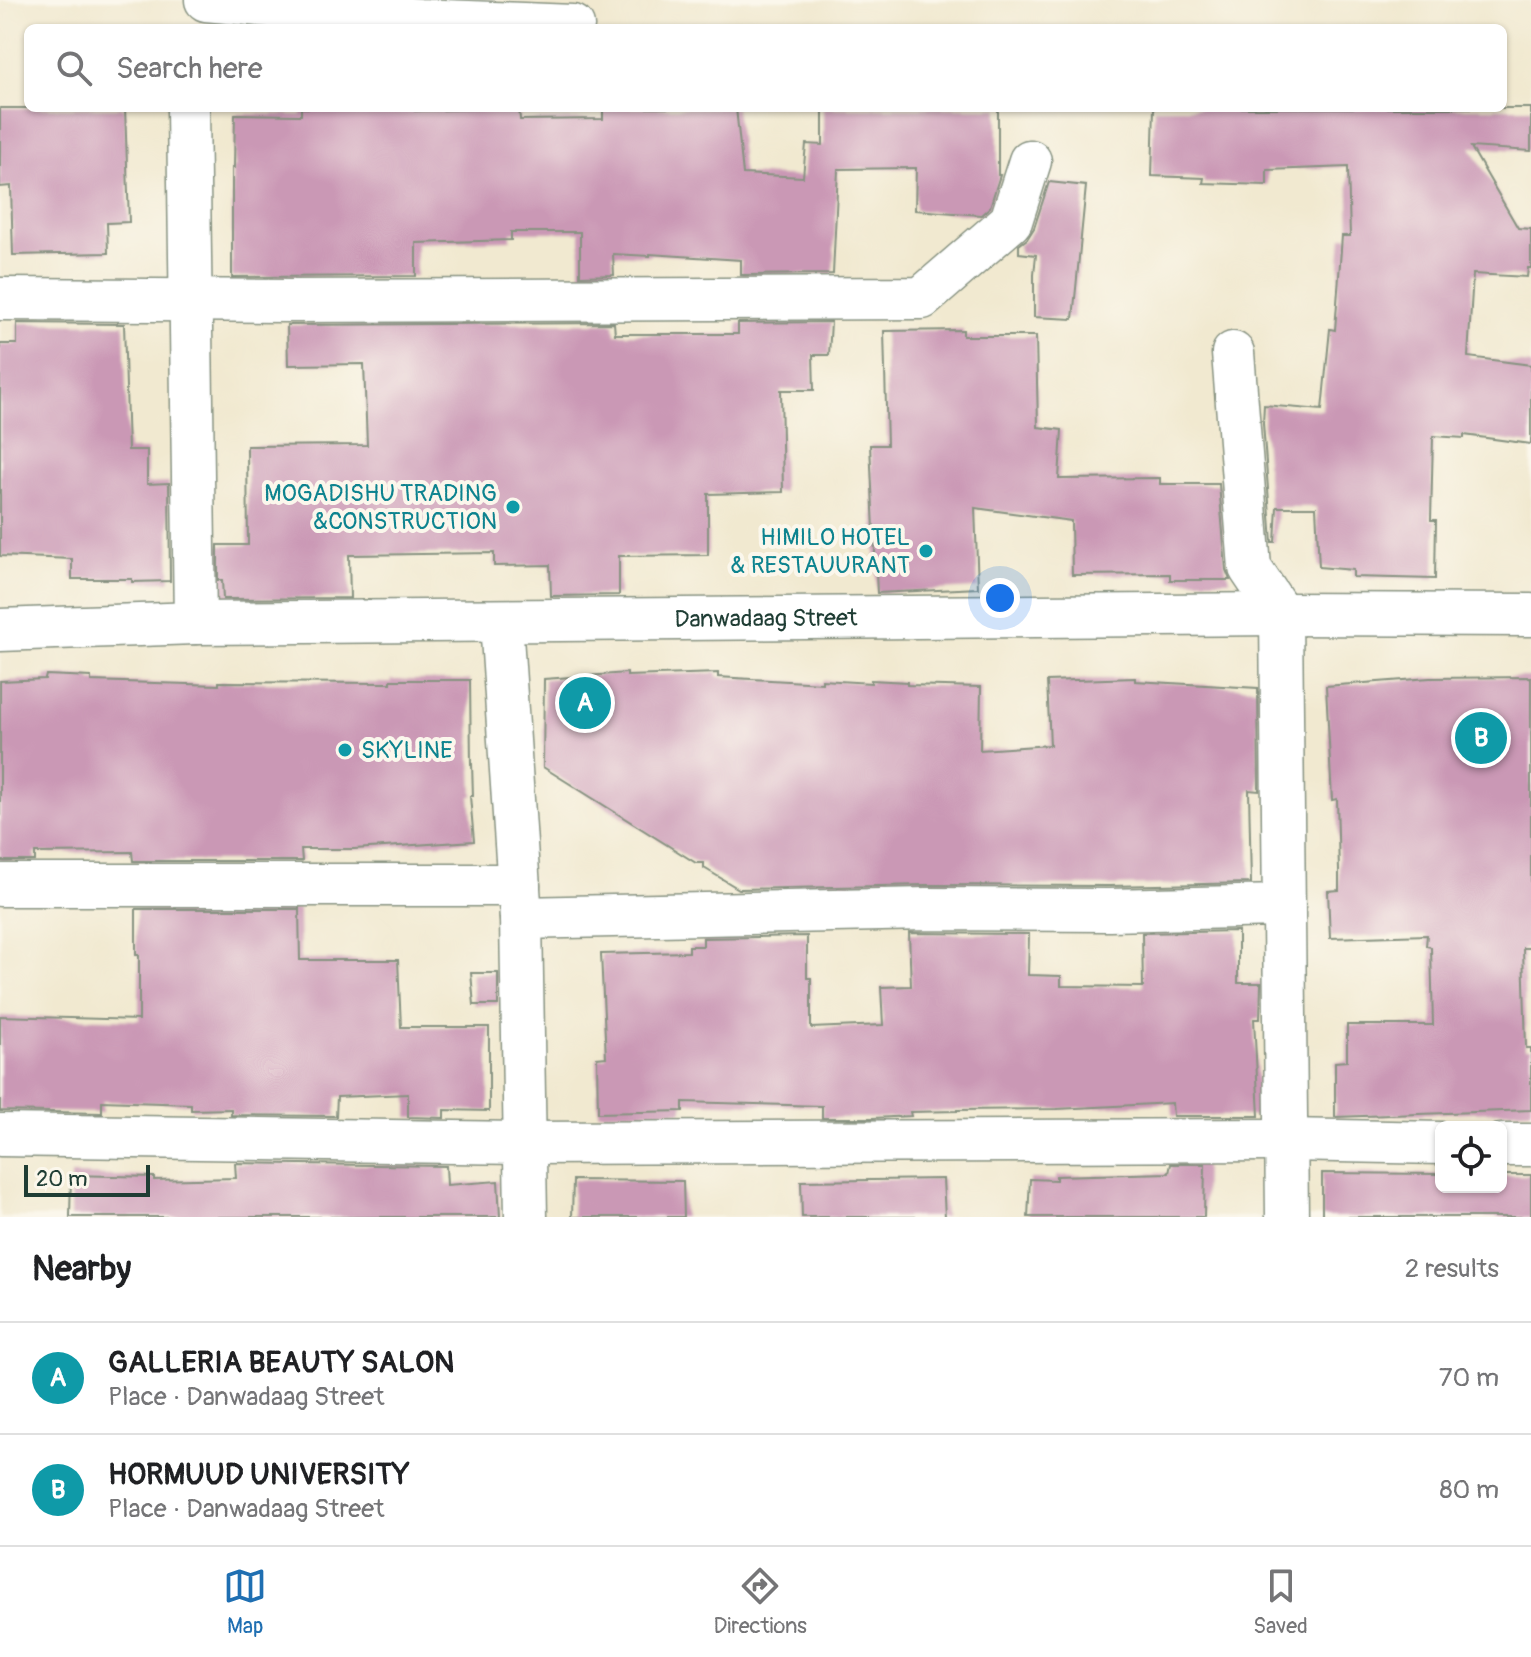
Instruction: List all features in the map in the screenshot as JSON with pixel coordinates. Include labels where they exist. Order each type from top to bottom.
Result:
[{"type":"street","points":[[186,0],[186,24]]},
{"type":"street","points":[[206,0],[419,20],[522,24]]},
{"type":"street","points":[[188,112],[195,623]]},
{"type":"street","points":[[0,299],[922,298],[1011,221],[1030,161]]},
{"type":"street","points":[[1233,353],[1250,568],[1281,614],[1287,1217]]},
{"type":"street","name":"Danwadaag Street","points":[[0,630],[195,623],[1281,614],[1531,615]]},
{"type":"street","points":[[501,622],[520,902],[526,1217]]},
{"type":"street","points":[[0,885],[520,902],[927,909],[1109,910],[1283,906]]},
{"type":"street","points":[[0,1135],[524,1143],[1287,1140],[1435,1143]]},
{"type":"street","points":[[1507,1145],[1531,1145]]},
{"type":"building","points":[[0,108],[24,108],[24,112],[125,112],[129,222],[107,223],[108,253],[13,255],[11,186],[0,187]]},
{"type":"building","points":[[1507,108],[1531,108],[1531,151],[1471,147],[1518,228],[1531,229],[1531,268],[1528,268],[1527,277],[1473,274],[1468,357],[1531,365],[1531,444],[1464,435],[1464,438],[1433,436],[1431,520],[1436,520],[1435,579],[1353,577],[1353,570],[1319,567],[1316,507],[1277,507],[1275,542],[1272,542],[1264,405],[1322,410],[1330,329],[1335,330],[1342,236],[1350,236],[1348,167],[1267,170],[1267,185],[1203,183],[1204,178],[1152,176],[1154,112],[1507,112]]},
{"type":"building","points":[[301,112],[519,112],[520,120],[603,119],[603,112],[736,112],[743,174],[803,177],[806,144],[823,145],[823,112],[998,112],[1000,175],[990,207],[981,215],[915,210],[916,168],[838,169],[833,274],[741,275],[741,260],[613,254],[614,275],[580,276],[580,232],[511,232],[511,240],[416,243],[416,276],[232,277],[235,114],[301,115]]},
{"type":"building","points":[[1049,182],[1086,186],[1073,319],[1034,317],[1036,255],[1019,253],[1019,245],[1034,228]]},
{"type":"building","points":[[831,322],[829,355],[813,355],[814,390],[781,390],[783,492],[708,494],[708,555],[619,556],[619,595],[551,596],[550,565],[494,566],[494,553],[349,555],[350,598],[223,599],[222,580],[218,580],[218,545],[248,545],[247,446],[367,445],[364,364],[288,365],[287,325],[614,323],[615,334],[738,334],[738,323]]},
{"type":"building","points":[[17,323],[124,324],[128,450],[147,450],[147,484],[169,483],[170,581],[72,579],[72,559],[0,556],[0,344],[17,344]]},
{"type":"building","points":[[963,330],[963,336],[1036,336],[1038,427],[1062,430],[1059,479],[1160,478],[1160,484],[1219,484],[1226,570],[1230,580],[1170,580],[1170,574],[1072,575],[1071,521],[975,508],[978,588],[877,593],[870,445],[887,445],[884,331]]},
{"type":"building","points":[[627,673],[627,676],[718,673],[718,677],[822,683],[822,680],[871,683],[871,680],[907,682],[907,685],[981,687],[980,750],[1050,745],[1047,681],[1135,678],[1135,681],[1258,688],[1259,791],[1249,790],[1251,883],[739,889],[704,868],[704,863],[696,863],[543,767],[544,679]]},
{"type":"building","points":[[46,675],[91,677],[91,681],[219,685],[219,682],[470,680],[473,796],[470,796],[474,841],[354,849],[301,849],[302,861],[133,861],[132,852],[35,853],[35,861],[0,861],[0,681],[45,679]]},
{"type":"building","points":[[1531,677],[1531,948],[1523,948],[1526,1048],[1531,1048],[1531,1110],[1335,1117],[1335,1062],[1347,1061],[1347,1025],[1433,1025],[1431,947],[1426,946],[1427,935],[1330,938],[1328,891],[1339,890],[1339,871],[1337,799],[1332,800],[1326,686],[1430,678]]},
{"type":"building","points":[[136,909],[299,909],[300,960],[398,960],[401,1027],[489,1027],[489,1111],[444,1110],[444,1118],[408,1117],[408,1094],[337,1097],[336,1116],[231,1115],[231,1109],[191,1110],[191,1104],[102,1101],[102,1113],[0,1111],[0,1016],[139,1020]]},
{"type":"building","points":[[1238,931],[1238,983],[1261,983],[1260,1019],[1254,1019],[1259,1116],[1173,1116],[1172,1103],[910,1112],[911,1116],[873,1118],[822,1118],[822,1106],[683,1102],[683,1111],[598,1113],[597,1058],[606,1057],[601,954],[689,952],[689,946],[703,946],[703,938],[807,936],[811,1028],[883,1025],[881,987],[911,986],[909,933],[1029,934],[1028,975],[1061,976],[1061,986],[1143,987],[1142,933]]},
{"type":"building","points":[[471,973],[498,973],[498,1005],[474,1005]]},
{"type":"building","points":[[235,1163],[446,1166],[447,1185],[498,1181],[500,1217],[70,1217],[71,1175],[154,1177],[154,1180],[236,1178]]},
{"type":"building","points":[[1171,1164],[1205,1164],[1204,1217],[1028,1217],[1030,1179],[1169,1173]]},
{"type":"building","points":[[1322,1173],[1435,1174],[1435,1193],[1507,1193],[1507,1175],[1531,1175],[1531,1217],[1322,1217]]},
{"type":"building","points":[[943,1179],[945,1217],[802,1217],[801,1181]]},
{"type":"building","points":[[573,1180],[683,1181],[684,1217],[572,1217]]},
{"type":"place","name":"MOGADISHU TRADING &CONSTRUCTION","points":[[513,507]]},
{"type":"place","name":"HIMILO HOTEL & RESTAUURANT","points":[[926,551]]},
{"type":"place","name":"GALLERIA BEAUTY SALON","points":[[585,703]]},
{"type":"place","name":"HORMUUD UNIVERSITY","points":[[1481,738]]},
{"type":"place","name":"SKYLINE","points":[[345,750]]}]
